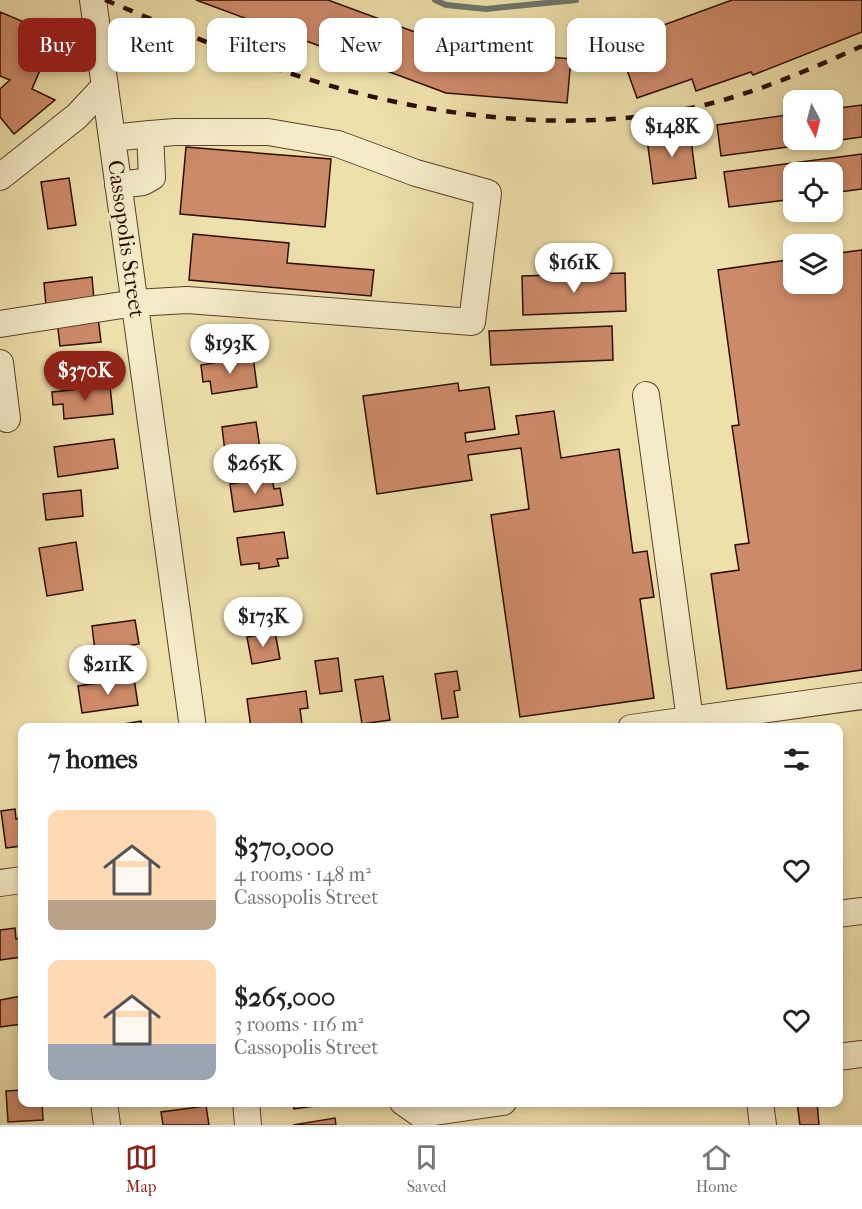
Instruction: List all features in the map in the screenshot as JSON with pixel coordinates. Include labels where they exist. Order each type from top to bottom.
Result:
[{"type":"street","name":"Cassopolis Street","points":[[93,0],[192,723]]},
{"type":"street","points":[[0,177],[76,116],[105,86]]},
{"type":"street","points":[[0,324],[135,303],[187,300],[472,322],[488,193],[416,173],[338,144],[268,132],[175,132],[112,138]]},
{"type":"street","points":[[118,185],[143,182],[152,177],[150,134]]},
{"type":"street","points":[[0,363],[7,419]]},
{"type":"street","points":[[646,395],[700,722],[752,719],[862,696]]},
{"type":"street","points":[[0,883],[18,881]]},
{"type":"street","points":[[843,913],[862,911]]},
{"type":"street","points":[[843,1056],[862,1054]]},
{"type":"street","points":[[105,1107],[107,1125]]},
{"type":"street","points":[[246,1107],[248,1125]]},
{"type":"street","points":[[410,1107],[420,1114],[468,1107]]},
{"type":"street","points":[[761,1107],[763,1125]]},
{"type":"building","points":[[196,0],[328,0],[377,18],[319,18],[319,46],[307,41],[307,18],[244,18]]},
{"type":"building","points":[[732,0],[862,0],[862,32],[753,75],[751,72],[696,91],[692,79],[637,98],[628,72],[666,72],[666,24]]},
{"type":"building","points":[[0,12],[18,20],[18,72],[39,72],[32,89],[55,100],[14,134],[0,117],[0,89],[10,80],[0,76]]},
{"type":"building","points":[[402,27],[414,32],[414,72],[555,72],[555,58],[567,59],[567,72],[570,72],[567,103],[446,93],[390,72],[402,72]]},
{"type":"building","points":[[862,105],[862,137],[843,140],[843,108]]},
{"type":"building","points":[[783,116],[783,148],[721,156],[717,125]]},
{"type":"building","points":[[690,133],[696,178],[653,184],[647,139]]},
{"type":"building","points":[[186,147],[331,159],[325,227],[180,214]]},
{"type":"building","points":[[862,154],[862,189],[843,192],[843,162],[801,162]]},
{"type":"building","points":[[783,164],[783,200],[729,207],[724,172]]},
{"type":"building","points":[[69,178],[76,225],[48,229],[41,182]]},
{"type":"building","points":[[193,234],[289,243],[287,263],[374,270],[371,296],[189,280]]},
{"type":"building","points":[[862,250],[862,670],[727,689],[711,574],[739,570],[735,545],[749,543],[732,426],[739,425],[718,270],[783,261],[783,294],[843,294],[843,253]]},
{"type":"building","points":[[625,273],[626,311],[523,315],[522,276]]},
{"type":"building","points":[[92,277],[94,300],[46,306],[44,283]]},
{"type":"building","points":[[98,317],[101,342],[60,346],[57,321]]},
{"type":"building","points":[[612,326],[613,360],[491,365],[489,331]]},
{"type":"building","points":[[253,356],[257,387],[212,394],[210,381],[203,382],[201,365]]},
{"type":"building","points":[[458,383],[459,391],[489,387],[495,429],[465,433],[466,442],[519,434],[516,416],[554,411],[561,458],[619,449],[633,553],[647,551],[654,597],[640,599],[654,698],[520,717],[491,515],[529,509],[521,448],[468,455],[472,480],[377,494],[363,396]]},
{"type":"building","points":[[110,386],[113,414],[64,419],[63,404],[53,405],[52,392]]},
{"type":"building","points":[[256,422],[260,448],[225,452],[222,427]]},
{"type":"building","points":[[114,439],[118,468],[58,477],[54,447]]},
{"type":"building","points":[[272,478],[274,489],[280,488],[283,505],[234,512],[230,484]]},
{"type":"building","points":[[81,490],[83,516],[46,520],[43,494]]},
{"type":"building","points":[[284,532],[288,558],[277,559],[279,566],[259,569],[259,563],[241,565],[237,538]]},
{"type":"building","points":[[76,542],[83,590],[47,596],[39,548]]},
{"type":"building","points":[[135,620],[139,644],[95,651],[92,626]]},
{"type":"building","points":[[275,632],[280,659],[252,664],[247,637]]},
{"type":"building","points":[[338,658],[342,691],[320,694],[315,661]]},
{"type":"building","points":[[457,671],[460,690],[454,691],[458,717],[442,719],[435,674]]},
{"type":"building","points":[[383,676],[390,720],[362,723],[355,680]]},
{"type":"building","points":[[134,678],[138,705],[82,713],[78,686]]},
{"type":"building","points":[[306,691],[308,708],[300,709],[302,723],[250,723],[247,699]]},
{"type":"building","points":[[15,809],[16,819],[18,819],[18,846],[6,848],[1,811]]},
{"type":"building","points":[[15,928],[16,939],[18,939],[18,958],[0,960],[0,930]]},
{"type":"building","points":[[18,997],[18,1025],[0,1027],[0,1000]]},
{"type":"building","points":[[18,1090],[18,1107],[42,1107],[43,1120],[8,1122],[6,1091]]},
{"type":"building","points":[[206,1107],[209,1125],[163,1125],[161,1112]]},
{"type":"building","points":[[798,1107],[817,1107],[819,1125],[800,1125]]},
{"type":"building","points":[[335,1118],[336,1125],[293,1125]]},
{"type":"waterway","points":[[435,0],[446,5],[486,9],[576,0]]},
{"type":"railway","points":[[105,0],[234,53],[331,86],[443,111],[500,118],[558,121],[616,119],[672,112],[762,88],[862,46]]}]
